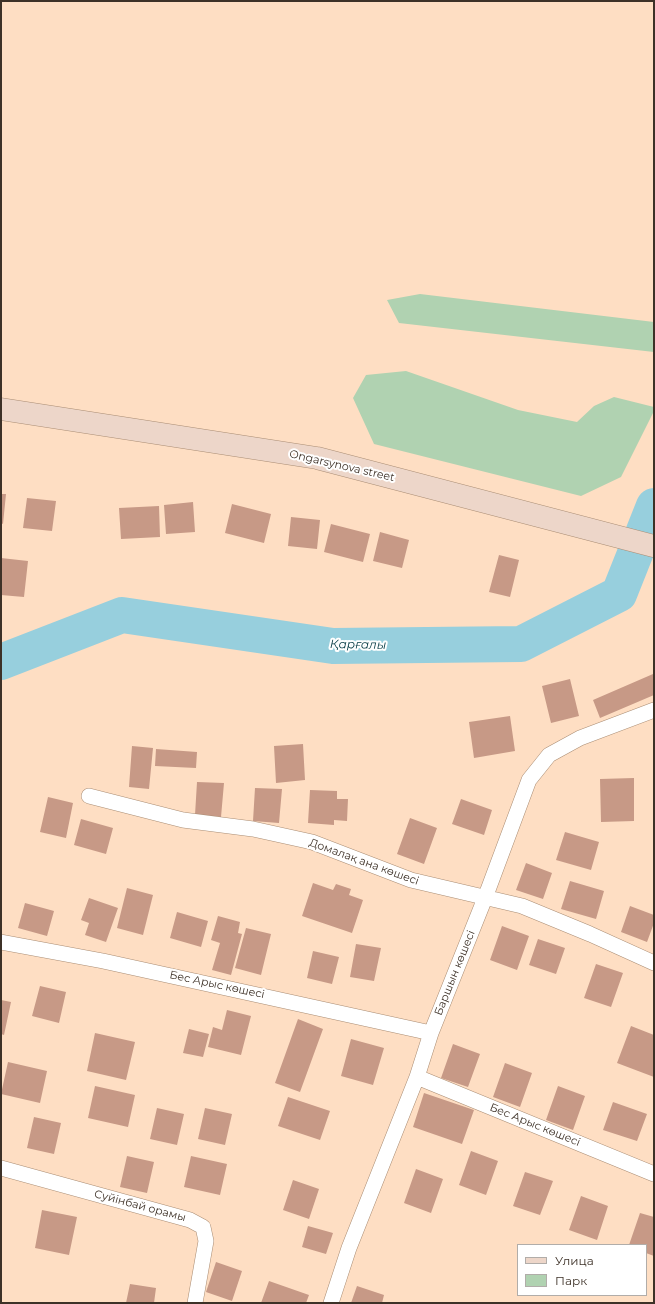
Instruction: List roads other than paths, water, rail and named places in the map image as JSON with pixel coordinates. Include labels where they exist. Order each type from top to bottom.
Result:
[{"type":"main road","name":"Ongarsynova street","points":[[1,409],[317,458],[654,546]]},
{"type":"street","name":"Баршын көшесі","points":[[331,1303],[349,1248],[416,1077],[431,1033],[485,898],[529,780],[549,755],[580,738],[654,710]]},
{"type":"street","name":"Домалақ ана көшесі","points":[[89,796],[183,820],[253,829],[312,842],[411,880],[522,906],[590,934],[654,963]]},
{"type":"street","name":"Бес Арыс көшесі","points":[[1,942],[103,960],[431,1033]]},
{"type":"street","name":"Бес Арыс көшесі","points":[[416,1077],[654,1174]]},
{"type":"street","name":"Суйінбай орамы","points":[[1,1168],[190,1220],[202,1227],[206,1241],[195,1303]]},
{"type":"waterway","name":"Қарғалы","points":[[1,662],[122,615],[333,646],[521,644],[619,594],[654,506]]}]
